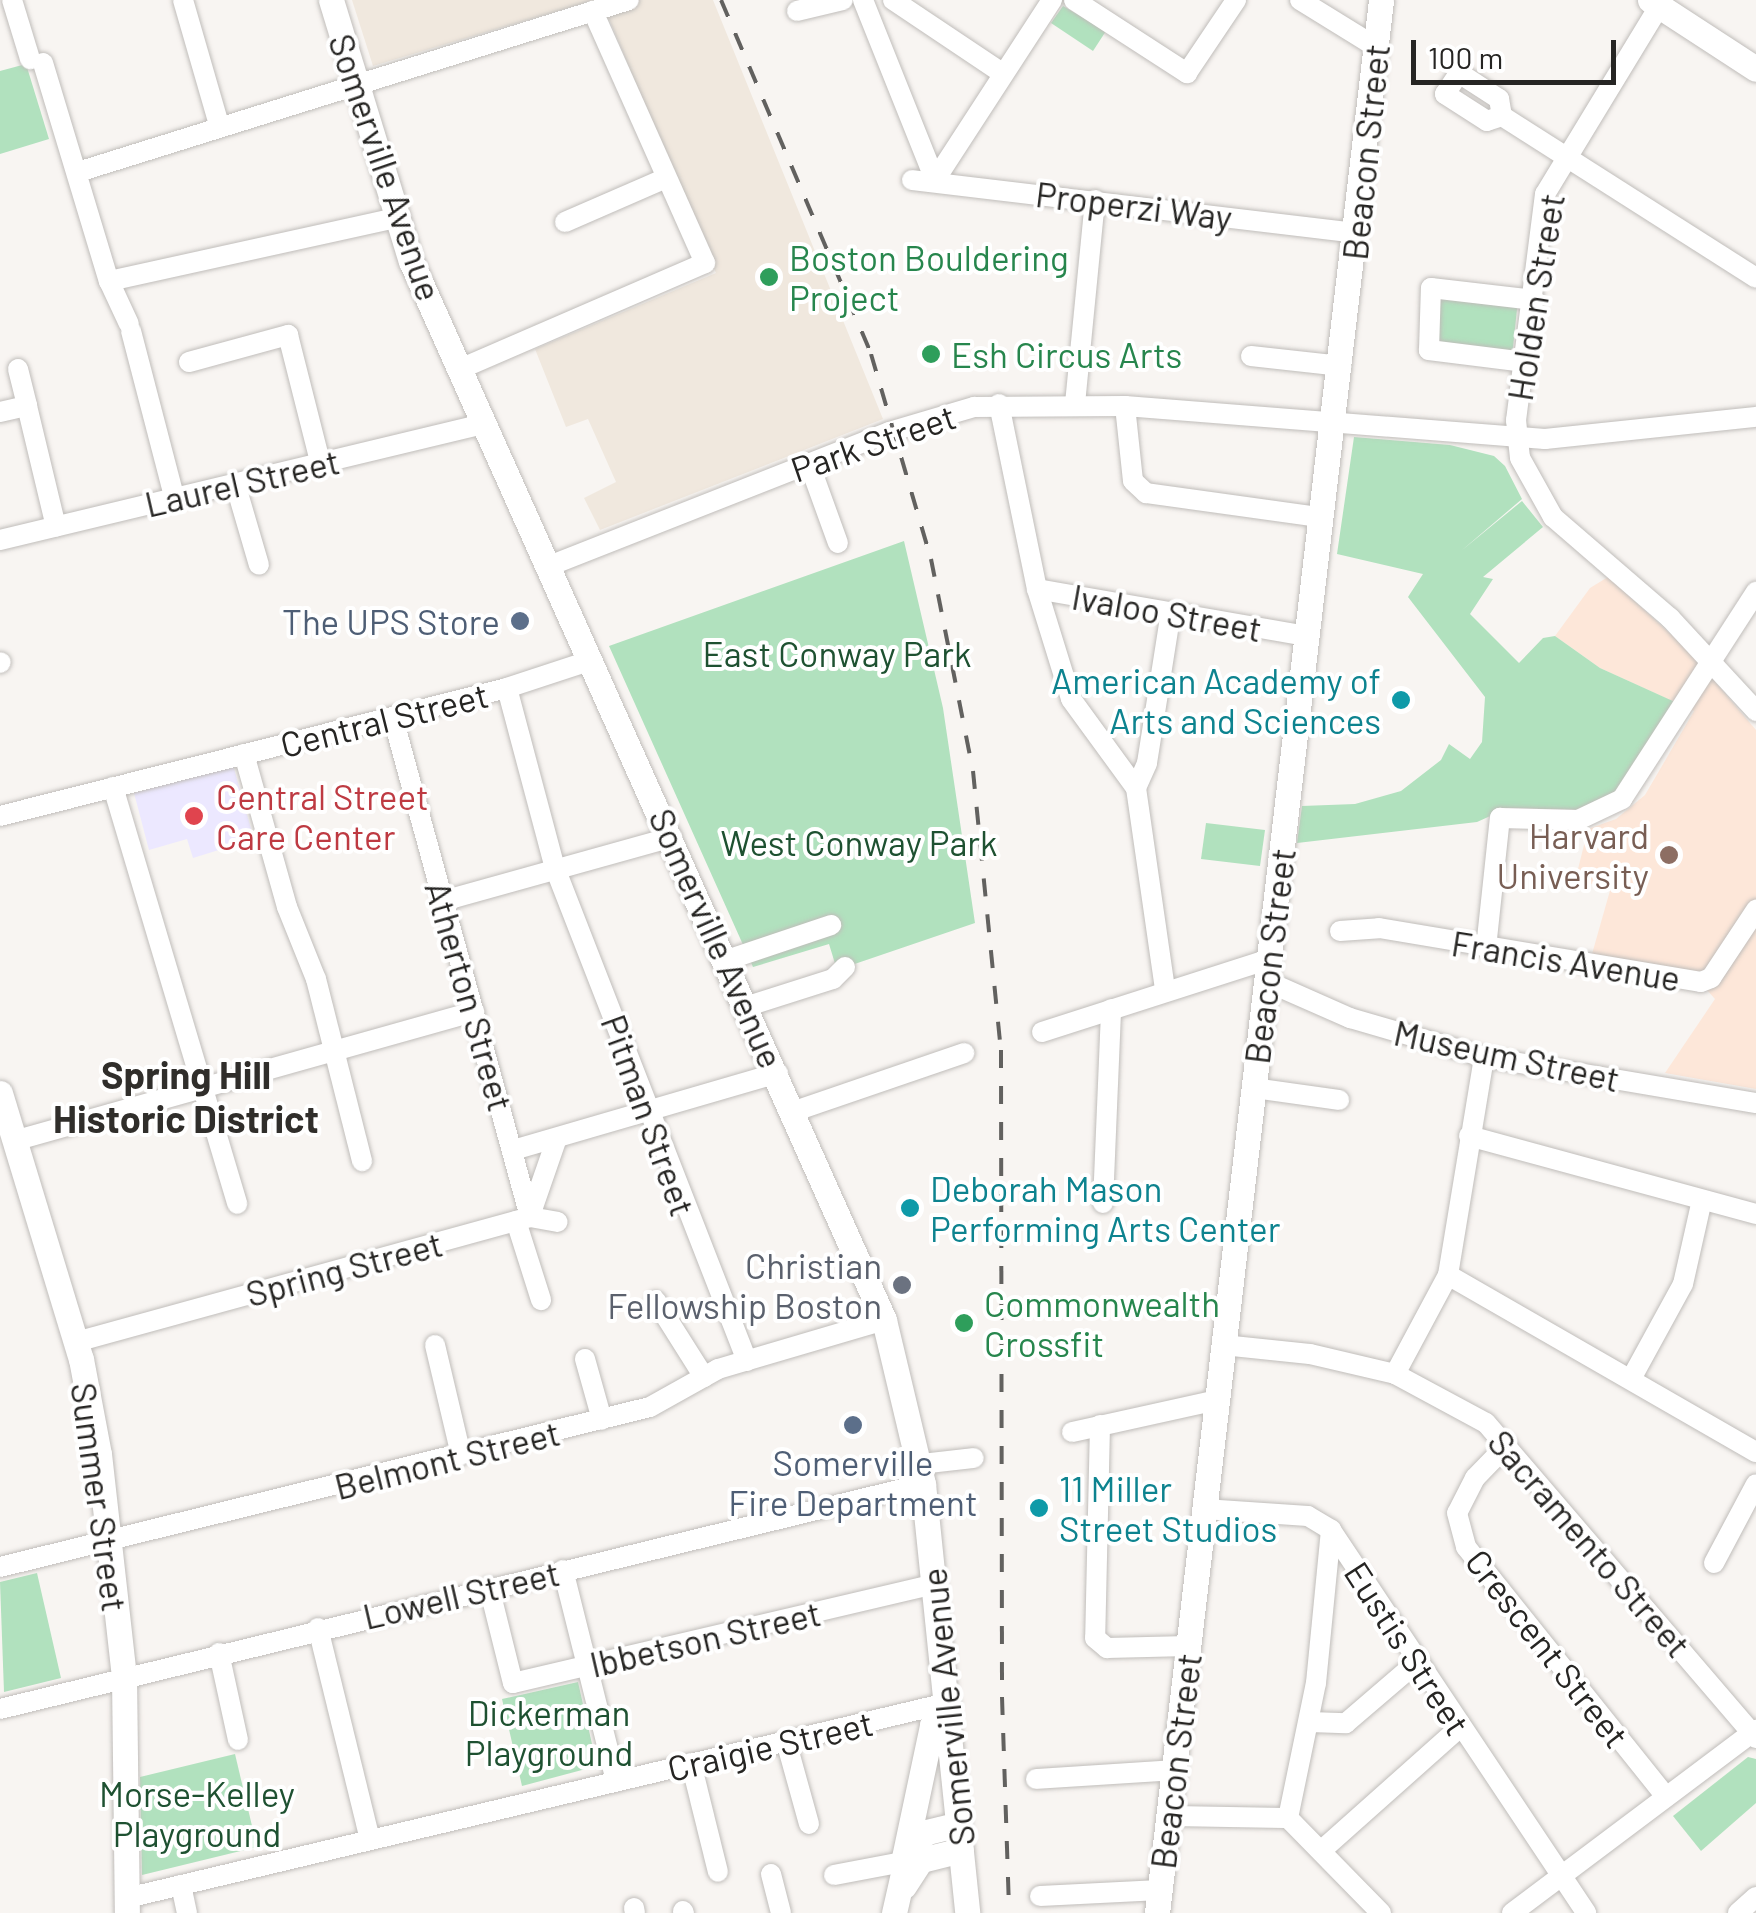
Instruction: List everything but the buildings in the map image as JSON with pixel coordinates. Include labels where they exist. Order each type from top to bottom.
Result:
[{"type":"main road","name":"Somerville Avenue","points":[[330,0],[395,218],[778,1073],[884,1320],[922,1474],[967,1913]]},
{"type":"main road","name":"Beacon Street","points":[[1159,1902],[1382,0]]},
{"type":"main road","points":[[1658,2],[1756,69]]},
{"type":"main road","name":"Summer Street","points":[[0,1093],[10,1150],[76,1342],[98,1448],[124,1676],[127,1905]]},
{"type":"main road","points":[[896,1906],[932,1725],[947,1703]]},
{"type":"main road","points":[[903,1862],[916,1838],[958,1824]]},
{"type":"main road","points":[[896,1906],[921,1860],[961,1850]]},
{"type":"street","points":[[12,0],[78,172],[109,281],[130,327],[174,496]]},
{"type":"street","points":[[183,0],[220,125]]},
{"type":"street","points":[[78,172],[355,82],[628,0]]},
{"type":"street","points":[[797,12],[843,0]]},
{"type":"street","points":[[862,0],[935,180]]},
{"type":"street","points":[[893,0],[1002,73]]},
{"type":"street","points":[[935,180],[1052,0]]},
{"type":"street","points":[[1074,0],[1187,72],[1236,0]]},
{"type":"street","points":[[1300,0],[1376,47]]},
{"type":"street","name":"Holden Street","points":[[1518,438],[1544,194],[1658,2]]},
{"type":"street","points":[[460,370],[705,263],[592,11]]},
{"type":"street","points":[[1502,116],[1756,278]]},
{"type":"street","points":[[564,222],[666,178]]},
{"type":"street","name":"Properzi Way","points":[[912,180],[1356,233]]},
{"type":"street","points":[[1075,404],[1096,200]]},
{"type":"street","points":[[109,281],[395,218]]},
{"type":"street","points":[[1525,362],[1428,350],[1432,288],[1534,300]]},
{"type":"street","points":[[190,362],[288,336],[321,465]]},
{"type":"street","points":[[1251,356],[1341,366]]},
{"type":"street","points":[[18,369],[56,526]]},
{"type":"street","name":"Park Street","points":[[549,566],[934,416],[999,404],[1124,406],[1518,438],[1597,437],[1756,417]]},
{"type":"street","name":"Ivaloo Street","points":[[999,404],[1037,589],[1306,636]]},
{"type":"street","points":[[0,412],[26,406]]},
{"type":"street","points":[[1124,406],[1133,481],[1146,493],[1320,517]]},
{"type":"street","name":"Laurel Street","points":[[0,540],[484,424]]},
{"type":"street","points":[[1518,438],[1520,458],[1554,517],[1710,659],[1756,711]]},
{"type":"street","points":[[810,462],[838,543]]},
{"type":"street","points":[[235,483],[259,565]]},
{"type":"street","points":[[1037,589],[1070,699],[1136,788],[1165,990]]},
{"type":"street","points":[[1486,948],[1500,818],[1578,820],[1622,800],[1756,592]]},
{"type":"street","points":[[1136,788],[1147,763],[1170,612]]},
{"type":"street","name":"Central Street","points":[[0,816],[507,688],[592,660]]},
{"type":"street","name":"Pitman Street","points":[[507,688],[555,868],[746,1361]]},
{"type":"street","name":"Atherton Street","points":[[393,718],[513,1150],[541,1300]]},
{"type":"street","points":[[244,754],[334,1048],[362,1161]]},
{"type":"street","points":[[114,788],[237,1204]]},
{"type":"street","points":[[443,901],[672,837]]},
{"type":"street","name":"Francis Avenue","points":[[1340,932],[1379,928],[1701,982],[1711,978],[1756,910]]},
{"type":"street","points":[[727,960],[831,925]]},
{"type":"street","points":[[748,1006],[833,978],[845,967]]},
{"type":"street","points":[[1042,1032],[1165,990],[1267,970]]},
{"type":"street","name":"Museum Street","points":[[1267,970],[1350,1018],[1484,1057],[1756,1104]]},
{"type":"street","points":[[1102,1204],[1111,1009]]},
{"type":"street","points":[[10,1150],[204,1084],[474,1012]]},
{"type":"street","points":[[794,1111],[964,1053]]},
{"type":"street","points":[[1395,1374],[1448,1276],[1484,1057]]},
{"type":"street","points":[[513,1150],[778,1073]]},
{"type":"street","points":[[1254,1088],[1339,1100]]},
{"type":"street","points":[[1470,1136],[1756,1214]]},
{"type":"street","points":[[557,1138],[523,1219],[558,1222]]},
{"type":"street","points":[[1631,1380],[1683,1284],[1702,1200]]},
{"type":"street","name":"Spring Street","points":[[76,1342],[523,1219]]},
{"type":"street","points":[[1448,1276],[1756,1452]]},
{"type":"street","points":[[656,1301],[704,1377]]},
{"type":"street","name":"Belmont Street","points":[[0,1567],[650,1407],[704,1377],[746,1361],[884,1320]]},
{"type":"street","points":[[435,1345],[460,1455]]},
{"type":"street","name":"Sacramento Street","points":[[1224,1345],[1310,1354],[1395,1374],[1450,1400],[1507,1445],[1755,1734]]},
{"type":"street","points":[[585,1359],[602,1420]]},
{"type":"street","points":[[1072,1432],[1217,1400]]},
{"type":"street","points":[[1100,1425],[1095,1638],[1106,1648],[1188,1646]]},
{"type":"street","name":"Crescent Street","points":[[1507,1445],[1474,1478],[1457,1513],[1466,1548],[1666,1797]]},
{"type":"street","points":[[922,1474],[974,1458]]},
{"type":"street","name":"Lowell Street","points":[[0,1708],[563,1570],[922,1474]]},
{"type":"street","points":[[1714,1562],[1756,1484]]},
{"type":"street","name":"Eustis Street","points":[[1204,1509],[1308,1516],[1331,1530],[1416,1664],[1586,1913]]},
{"type":"street","points":[[1288,1818],[1310,1722],[1331,1530]]},
{"type":"street","points":[[563,1570],[616,1781]]},
{"type":"street","name":"Ibbetson Street","points":[[489,1587],[513,1683],[935,1584]]},
{"type":"street","points":[[318,1628],[370,1840]]},
{"type":"street","points":[[219,1653],[238,1740]]},
{"type":"street","points":[[1310,1722],[1346,1722],[1416,1664]]},
{"type":"street","name":"Craigie Street","points":[[127,1905],[180,1885],[947,1703]]},
{"type":"street","points":[[1322,1850],[1460,1727]]},
{"type":"street","points":[[1512,1913],[1557,1875],[1755,1734]]},
{"type":"street","points":[[786,1741],[809,1824]]},
{"type":"street","points":[[692,1763],[718,1872]]},
{"type":"street","points":[[1036,1779],[1174,1770]]},
{"type":"street","points":[[1168,1816],[1288,1818],[1381,1913]]},
{"type":"street","points":[[834,1874],[903,1862]]},
{"type":"street","points":[[771,1874],[781,1913]]},
{"type":"street","points":[[180,1885],[186,1913]]},
{"type":"street","points":[[1040,1896],[1159,1902]]},
{"type":"street","points":[[1738,1913],[1756,1897]]},
{"type":"shaded area","points":[[352,0],[594,0],[373,66]]},
{"type":"shaded area","points":[[601,0],[713,0],[883,419],[600,530],[584,498],[616,482],[588,419],[566,427],[535,349],[716,273]]},
{"type":"shaded area","name":"Harvard University","points":[[1608,577],[1688,650],[1756,730],[1756,1089],[1665,1073],[1715,999],[1690,971],[1592,954],[1611,887],[1575,881],[1588,829],[1616,819],[1645,795],[1694,711],[1600,668],[1555,636],[1590,588]]},
{"type":"shaded area","name":"Central Street Care Center","points":[[233,765],[254,839],[193,858],[187,839],[149,850],[134,793]]},
{"type":"green space","points":[[1063,6],[1106,31],[1093,51],[1051,23]]},
{"type":"green space","points":[[26,64],[49,139],[0,154],[0,71]]},
{"type":"green space","points":[[1436,291],[1518,300],[1512,357],[1430,348]]},
{"type":"green space","points":[[1354,437],[1450,445],[1494,456],[1505,466],[1522,499],[1461,551],[1522,501],[1543,527],[1483,577],[1493,579],[1470,614],[1519,663],[1543,638],[1555,636],[1600,668],[1675,702],[1615,794],[1585,810],[1508,808],[1477,822],[1297,843],[1302,806],[1355,804],[1401,791],[1441,760],[1449,744],[1470,759],[1482,742],[1485,697],[1408,597],[1423,574],[1337,554]]},
{"type":"green space","points":[[904,541],[943,708],[975,923],[837,970],[829,944],[753,967],[609,646]]},
{"type":"green space","points":[[1206,823],[1265,830],[1260,866],[1201,859]]},
{"type":"green space","points":[[37,1573],[61,1678],[4,1692],[0,1582]]},
{"type":"green space","name":"Dickerman Playground","points":[[578,1682],[597,1766],[522,1786],[502,1699]]},
{"type":"green space","name":"Morse-Kelley Playground","points":[[235,1754],[257,1847],[142,1875],[140,1777]]},
{"type":"green space","points":[[1748,1757],[1756,1759],[1756,1803],[1701,1851],[1673,1816]]},
{"type":"railway","points":[[721,0],[871,354],[931,559],[973,771],[1001,1050],[1002,1697],[1009,1913]]},
{"type":"place","name":"Boston Bouldering Project","points":[[769,277]]},
{"type":"place","name":"Esh Circus Arts","points":[[931,354]]},
{"type":"place","name":"The UPS Store","points":[[520,621]]},
{"type":"place","name":"American Academy of Arts and Sciences","points":[[1401,700]]},
{"type":"place","name":"Central Street Care Center","points":[[194,816]]},
{"type":"place","name":"Harvard University","points":[[1669,855]]},
{"type":"place","name":"Deborah Mason Performing Arts Center","points":[[910,1208]]},
{"type":"place","name":"Christian Fellowship Boston","points":[[902,1285]]},
{"type":"place","name":"Commonwealth Crossfit","points":[[964,1323]]},
{"type":"place","name":"Somerville Fire Department","points":[[853,1425]]},
{"type":"place","name":"11 Miller Street Studios","points":[[1039,1508]]},
{"type":"district","name":"Spring Hill Historic District","points":[[186,1097]]},
{"type":"park label","name":"East Conway Park","points":[[837,653]]},
{"type":"park label","name":"West Conway Park","points":[[859,842]]}]
